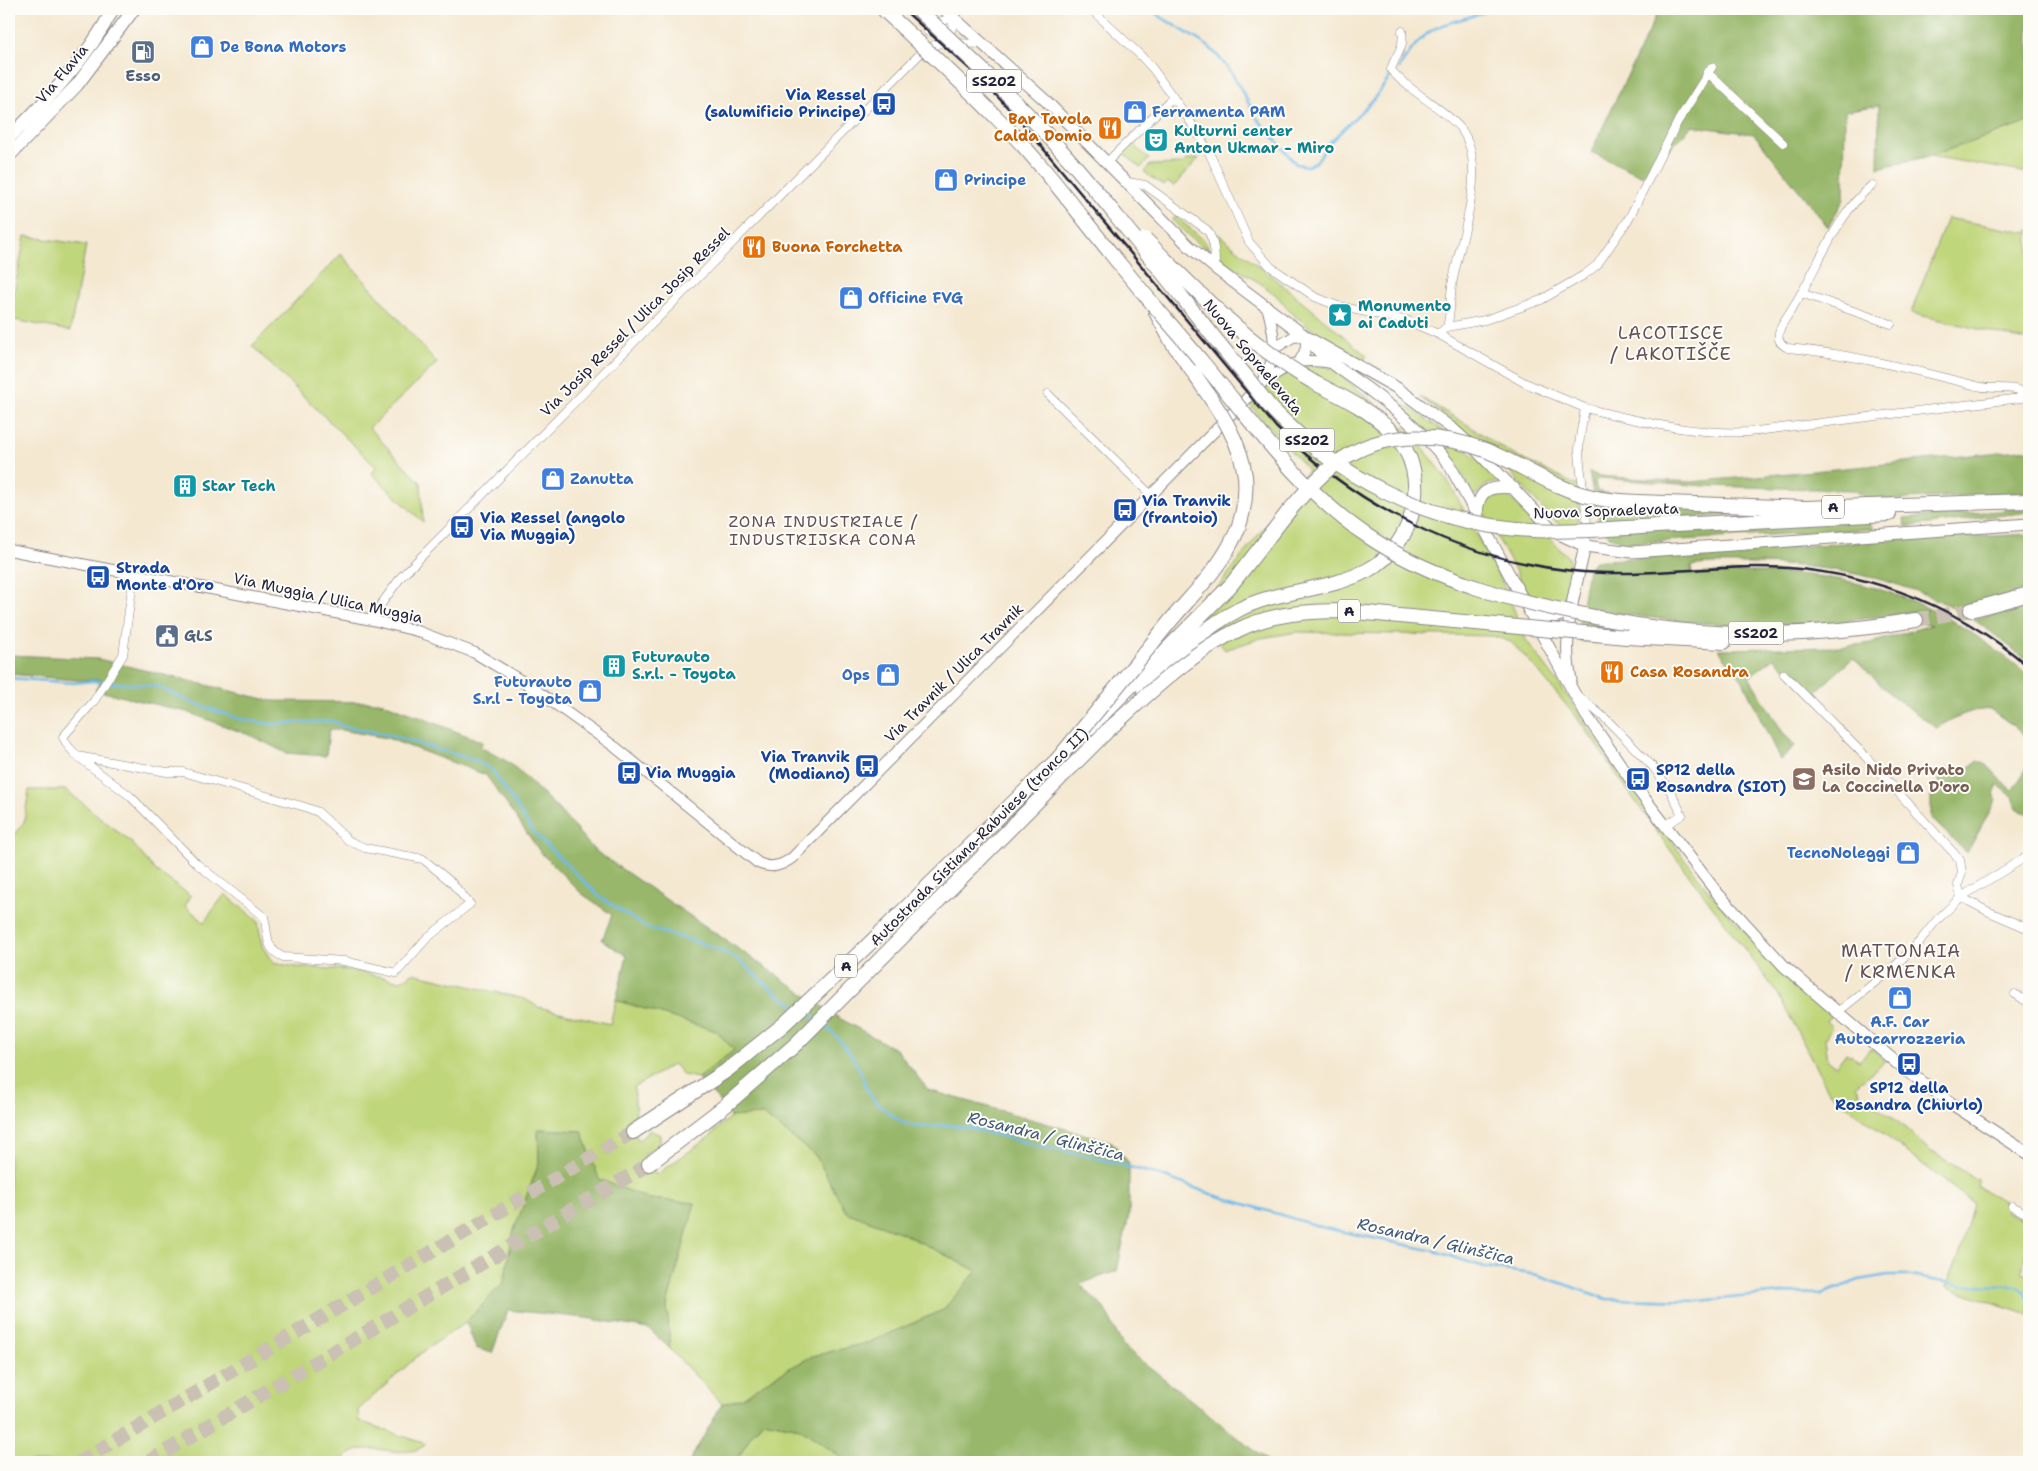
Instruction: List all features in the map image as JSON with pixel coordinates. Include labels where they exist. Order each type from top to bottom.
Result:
[{"type":"highway","points":[[872,9],[998,118]]},
{"type":"highway","name":"SS202","points":[[883,9],[998,118],[1024,147],[1150,303],[1295,474],[1350,524],[1397,553],[1453,580],[1517,600],[1626,624],[1741,633],[1837,631],[1916,620]]},
{"type":"highway","name":"Nuova Sopraelevata","points":[[918,9],[1022,109],[1067,157],[1275,412],[1332,462],[1354,476],[1416,506],[1466,521],[1492,526],[1575,531],[1870,515],[1980,507],[2029,501]]},
{"type":"highway","name":"A","points":[[1067,157],[1146,239],[1229,320],[1269,353],[1315,383],[1348,400],[1383,424],[1396,436],[1414,474],[1415,496],[1412,519],[1401,539],[1387,556],[1375,565],[1343,581],[1272,598],[1239,609],[1207,629],[1168,665],[1107,732]]},
{"type":"highway","name":"A","points":[[1057,760],[1131,672],[1218,563],[1230,545],[1243,511],[1245,476],[1236,442],[1228,425],[1172,342],[1150,303]]},
{"type":"highway","name":"A","points":[[1057,760],[1232,585],[1308,488],[1330,467],[1349,454],[1394,439],[1440,438],[1485,450],[1563,488],[1592,498],[1638,502],[1805,508],[2029,501]]},
{"type":"highway","points":[[1971,610],[2029,594]]},
{"type":"highway","name":"A","points":[[1107,732],[1166,678],[1205,648],[1241,628],[1274,618],[1310,611],[1345,610],[1628,638],[1717,642],[1801,640],[1839,636],[1876,626]]},
{"type":"highway","name":"Autostrada Sistiana-Rabuiese (tronco II)","points":[[649,1164],[725,1106],[796,1044],[1107,732]]},
{"type":"highway","name":"Autostrada Sistiana-Rabuiese (tronco II)","points":[[633,1132],[704,1086],[783,1025],[869,944],[1057,760]]},
{"type":"main road","name":"Via Flavia","points":[[9,138],[44,103],[80,59],[113,9]]},
{"type":"main road","name":"Via Flavia","points":[[9,156],[77,85],[134,9]]},
{"type":"main road","points":[[944,9],[1046,101],[1128,182],[1190,247],[1305,336],[1331,363],[1410,421],[1436,447],[1449,464],[1477,514],[1586,716],[1611,754],[1664,826],[1718,894],[1784,966],[1899,1065],[1955,1106],[2029,1153]]},
{"type":"main road","points":[[1305,336],[1368,371],[1430,412],[1476,450],[1555,532],[1564,538],[1585,546],[1632,552],[2029,524]]},
{"type":"main road","points":[[1477,514],[1478,502],[1486,490],[1498,487],[1514,488]]},
{"type":"main road","points":[[1574,692],[1567,654],[1567,631],[1585,546]]},
{"type":"main road","points":[[1531,614],[1544,618],[1555,618],[1565,615],[1571,609]]},
{"type":"street","points":[[924,50],[928,32],[928,9]]},
{"type":"street","points":[[1091,9],[1140,55],[1173,97],[1208,150],[1249,242],[1271,267],[1309,294],[1325,301],[1408,321],[1438,334],[1525,384],[1585,408],[1649,423],[1703,432],[1748,432],[2025,397]]},
{"type":"street","points":[[928,32],[935,23],[943,19],[955,18],[950,34],[939,44]]},
{"type":"street","points":[[1402,31],[1404,42],[1391,70],[1460,129],[1468,145],[1474,174],[1473,191],[1454,277],[1446,327]]},
{"type":"street","name":"Via Josip Ressel / Ulica Josip Ressel","points":[[372,620],[382,602],[401,577],[924,50],[939,44],[984,44]]},
{"type":"street","points":[[1438,334],[1446,327],[1485,320],[1541,300],[1584,275],[1597,264],[1633,212],[1662,150],[1710,70],[1782,143]]},
{"type":"street","points":[[1107,162],[1173,97]]},
{"type":"street","points":[[1128,182],[1145,185],[1207,230],[1211,236],[1215,268]]},
{"type":"street","points":[[1872,185],[1859,198],[1839,226],[1778,332],[1778,339],[1785,346],[1863,358],[1987,388],[2013,388],[2019,390],[2025,397]]},
{"type":"street","points":[[1801,293],[1891,324]]},
{"type":"street","name":"Via Travnik / Ulica Travnik","points":[[1264,381],[1271,365],[1275,348],[1273,328],[1267,306]]},
{"type":"street","points":[[1275,348],[1293,336],[1305,336],[1307,344],[1305,353],[1300,360]]},
{"type":"street","points":[[1300,360],[1331,363]]},
{"type":"street","name":"Via Travnik / Ulica Travnik","points":[[774,867],[792,858],[1264,381],[1300,360]]},
{"type":"street","points":[[1048,394],[1151,495]]},
{"type":"street","points":[[1585,408],[1579,448],[1588,523],[1585,546]]},
{"type":"street","name":"Via Muggia / Ulica Muggia","points":[[9,550],[372,620],[417,631],[467,650],[530,686],[614,747],[758,864],[774,867]]},
{"type":"street","points":[[77,756],[167,772],[183,772],[305,807],[318,812],[348,841],[365,848],[423,859],[451,882],[470,904],[427,938],[396,973],[344,961],[283,958],[274,953],[270,947],[264,917],[197,864],[130,796],[77,756],[62,737],[87,711],[101,692],[123,655],[133,573]]},
{"type":"street","points":[[1784,674],[1865,756],[1960,860],[1962,872],[1958,885],[1961,897],[1987,911],[2029,929]]},
{"type":"street","points":[[1574,692],[1607,720],[1663,779],[1682,815],[1664,826]]},
{"type":"street","points":[[1838,1012],[1894,967],[1961,897],[2029,854]]},
{"type":"street","points":[[2015,994],[2029,1003]]},
{"type":"street","points":[[2012,1206],[2029,1215]]},
{"type":"green space","points":[[1659,9],[2029,9],[2029,120],[2021,125],[1930,156],[1878,168],[1879,105],[1845,111],[1844,199],[1828,227],[1754,134],[1692,126],[1643,176],[1591,152]]},
{"type":"green space","points":[[2029,120],[2029,173],[1930,156],[2021,125]]},
{"type":"green space","points":[[1133,142],[1149,159],[1141,168],[1122,152]]},
{"type":"green space","points":[[1199,158],[1174,186],[1168,182],[1164,186],[1144,172],[1150,165],[1182,164],[1186,160]]},
{"type":"green space","points":[[1175,216],[1205,241],[1210,251],[1191,238],[1172,220]]},
{"type":"green space","points":[[1947,218],[2028,233],[2029,229],[2029,341],[1911,313]]},
{"type":"green space","points":[[1218,234],[1295,295],[1367,356],[1364,360],[1325,339],[1294,315],[1276,295],[1225,262],[1218,251]]},
{"type":"green space","points":[[25,236],[86,245],[70,331],[9,319]]},
{"type":"green space","points":[[341,254],[437,363],[369,428],[421,483],[423,522],[372,474],[376,467],[252,346]]},
{"type":"green space","points":[[1315,365],[1332,368],[1408,431],[1433,460],[1451,486],[1507,592],[1526,640],[1562,688],[1595,738],[1714,898],[1765,953],[1832,1014],[1826,1021],[1832,1027],[1825,1038],[1828,1061],[1836,1066],[1846,1053],[1859,1061],[1871,1049],[1885,1061],[1856,1085],[1860,1094],[1902,1125],[1929,1150],[1978,1180],[1977,1187],[2004,1201],[2005,1210],[2029,1222],[2029,1252],[2025,1254],[2022,1272],[2029,1274],[2029,1314],[1946,1287],[1960,1253],[1973,1203],[1829,1092],[1778,994],[1654,828],[1578,719],[1511,642],[1493,636],[1297,632],[1261,638],[1225,650],[1199,612],[1308,470],[1250,405],[1268,386],[1297,366]]},
{"type":"green space","points":[[1363,376],[1439,428],[1468,451],[1499,481],[1486,485],[1475,496],[1452,459],[1435,438],[1404,410],[1361,378]]},
{"type":"green space","points":[[1420,397],[1468,425],[1510,453],[1578,486],[1580,513],[1576,538],[1549,516],[1507,469],[1477,441]]},
{"type":"green space","points":[[2029,449],[2029,491],[2018,493],[1871,501],[1853,490],[1705,486],[1599,478],[1595,482],[1597,491],[1743,511],[1743,514],[1656,519],[1868,520],[1874,529],[1628,543],[1610,537],[1601,526],[1589,472],[1599,476],[1692,482]]},
{"type":"green space","points":[[1500,492],[1507,495],[1568,557],[1569,581],[1561,604],[1532,602],[1483,507],[1486,498]]},
{"type":"green space","points":[[2029,506],[2029,512],[1905,527],[1904,518],[1998,511]]},
{"type":"green space","points":[[2029,534],[2029,588],[1971,610],[1974,619],[2029,605],[2029,662],[1990,631],[1959,611],[1924,594],[1876,578],[1825,569],[1774,564],[1705,564],[1691,566],[1692,574],[1774,573],[1813,576],[1850,582],[1886,592],[1922,606],[1958,624],[2029,676],[2029,740],[1990,709],[1973,711],[1956,717],[1936,728],[1890,694],[1853,658],[1813,694],[1774,658],[1749,677],[1782,731],[1795,746],[1780,760],[1743,681],[1718,649],[1841,647],[1871,643],[1931,625],[1916,620],[1928,610],[1838,622],[1736,625],[1690,622],[1597,610],[1594,625],[1628,631],[1627,644],[1579,641],[1579,622],[1588,569],[1595,561],[1939,536]]},
{"type":"green space","points":[[9,655],[98,659],[272,701],[381,702],[483,742],[480,747],[508,762],[519,771],[558,809],[594,850],[839,1018],[897,1050],[928,1090],[1112,1142],[1129,1163],[1129,1215],[1117,1271],[1080,1284],[1104,1308],[1123,1346],[1269,1462],[848,1462],[800,1428],[763,1421],[751,1435],[736,1462],[689,1462],[722,1404],[743,1398],[771,1378],[813,1356],[870,1342],[943,1310],[977,1271],[904,1234],[846,1212],[816,1156],[763,1115],[730,1117],[719,1101],[698,1078],[734,1050],[716,1031],[616,1000],[627,956],[602,940],[612,915],[581,893],[541,853],[486,775],[387,738],[341,730],[329,730],[326,756],[286,753],[252,736],[187,712],[95,690],[102,680],[76,680],[9,674]]},
{"type":"green space","points":[[1977,761],[1987,765],[2012,791],[2029,765],[2029,814],[2016,809],[2012,796],[1998,785],[1994,792],[1996,800],[1967,853],[1931,818],[1931,796],[1946,767],[1953,774],[1961,774]]},
{"type":"green space","points":[[29,790],[66,790],[132,843],[155,870],[191,896],[185,906],[204,922],[225,894],[258,921],[262,946],[273,963],[297,967],[351,970],[401,981],[413,973],[525,999],[538,1007],[610,1024],[616,1000],[716,1031],[735,1050],[698,1078],[683,1075],[674,1064],[634,1087],[636,1115],[627,1121],[639,1140],[650,1130],[660,1135],[660,1143],[645,1154],[656,1175],[708,1138],[730,1117],[763,1114],[816,1156],[846,1212],[904,1234],[977,1271],[943,1310],[870,1342],[813,1356],[771,1378],[743,1398],[722,1404],[670,1349],[667,1305],[695,1203],[649,1199],[598,1179],[582,1131],[538,1129],[539,1163],[513,1233],[504,1282],[466,1322],[421,1353],[358,1410],[359,1421],[426,1444],[420,1448],[413,1451],[362,1449],[338,1462],[9,1462],[9,841],[24,822]]},
{"type":"green space","points":[[538,1129],[582,1131],[599,1179],[649,1199],[695,1203],[667,1305],[670,1349],[649,1329],[586,1318],[508,1310],[492,1353],[476,1348],[466,1322],[504,1282],[513,1233],[539,1163]]},
{"type":"green space","points":[[763,1421],[800,1428],[848,1462],[736,1462],[751,1435]]},
{"type":"waterway","points":[[1148,9],[1208,46],[1217,55],[1231,72],[1257,118],[1296,164],[1308,166],[1316,162],[1329,143],[1373,100],[1390,77]]},
{"type":"waterway","points":[[1399,68],[1415,46],[1430,31],[1442,25],[1491,9]]},
{"type":"waterway","name":"Rosandra / Glinščica","points":[[9,678],[157,686],[190,702],[240,719],[271,724],[332,721],[343,726],[389,735],[477,761],[492,770],[534,833],[600,897],[647,928],[698,942],[729,954],[795,1006]]},
{"type":"waterway","name":"Rosandra / Glinščica","points":[[804,1011],[814,1018]]},
{"type":"waterway","name":"Rosandra / Glinščica","points":[[823,1024],[835,1035],[852,1056],[863,1077],[865,1086],[876,1103],[903,1123],[919,1127],[946,1125],[966,1127],[1047,1148],[1097,1158],[1162,1176],[1214,1195],[1325,1228],[1435,1251],[1484,1267],[1538,1275],[1607,1299],[1699,1301],[1781,1293],[1822,1294],[1859,1280],[1888,1275],[1906,1275],[1959,1285],[2016,1286],[2024,1291],[2029,1300]]},
{"type":"tunnel","points":[[1916,620],[1971,610]]},
{"type":"tunnel","points":[[79,1462],[633,1132]]},
{"type":"tunnel","points":[[148,1462],[649,1164]]},
{"type":"railway","points":[[903,9],[983,81],[1021,122],[1276,427],[1307,456],[1341,482],[1376,505],[1412,524],[1451,541],[1490,555],[1531,565],[1596,573],[1641,573],[1754,567],[1792,568],[1829,573],[1865,581],[1935,606],[1968,623],[2029,667]]},
{"type":"place","name":"De Bona Motors","points":[[202,47]]},
{"type":"place","name":"Esso","points":[[143,52]]},
{"type":"place","name":"Via Ressel (salumificio Principe)","points":[[884,104]]},
{"type":"place","name":"Ferramenta PAM","points":[[1135,112]]},
{"type":"place","name":"Bar Tavola Calda Domio","points":[[1110,128]]},
{"type":"place","name":"Kulturni center Anton Ukmar - Miro","points":[[1156,140]]},
{"type":"place","name":"Principe","points":[[946,180]]},
{"type":"place","name":"Buona Forchetta","points":[[754,247]]},
{"type":"place","name":"Officine FVG","points":[[851,298]]},
{"type":"place","name":"Monumento ai Caduti","points":[[1340,315]]},
{"type":"place","name":"Zanutta","points":[[553,479]]},
{"type":"place","name":"Star Tech","points":[[185,486]]},
{"type":"place","name":"Via Tranvik (frantoio)","points":[[1125,510]]},
{"type":"place","name":"Via Ressel (angolo Via Muggia)","points":[[462,527]]},
{"type":"place","name":"Strada Monte d'Oro","points":[[98,577]]},
{"type":"place","name":"GLS","points":[[167,636]]},
{"type":"place","name":"Futurauto S.r.l. - Toyota","points":[[614,666]]},
{"type":"place","name":"Casa Rosandra","points":[[1612,672]]},
{"type":"place","name":"Ops","points":[[888,675]]},
{"type":"place","name":"Futurauto S.r.l - Toyota","points":[[590,691]]},
{"type":"place","name":"Via Tranvik (Modiano)","points":[[867,766]]},
{"type":"place","name":"Via Muggia","points":[[629,773]]},
{"type":"place","name":"SP12 della Rosandra (SIOT)","points":[[1638,779]]},
{"type":"place","name":"Asilo Nido Privato La Coccinella D'oro","points":[[1804,779]]},
{"type":"place","name":"TecnoNoleggi","points":[[1908,853]]},
{"type":"place","name":"A.F. Car Autocarrozzeria","points":[[1900,998]]},
{"type":"place","name":"SP12 della Rosandra (Chiurlo)","points":[[1909,1064]]},
{"type":"district","name":"LACOTISCE / LAKOTIŠČE","points":[[1671,343]]},
{"type":"district","name":"ZONA INDUSTRIALE / INDUSTRIJSKA CONA","points":[[823,530]]},
{"type":"district","name":"MATTONAIA / KRMENKA","points":[[1901,961]]}]
